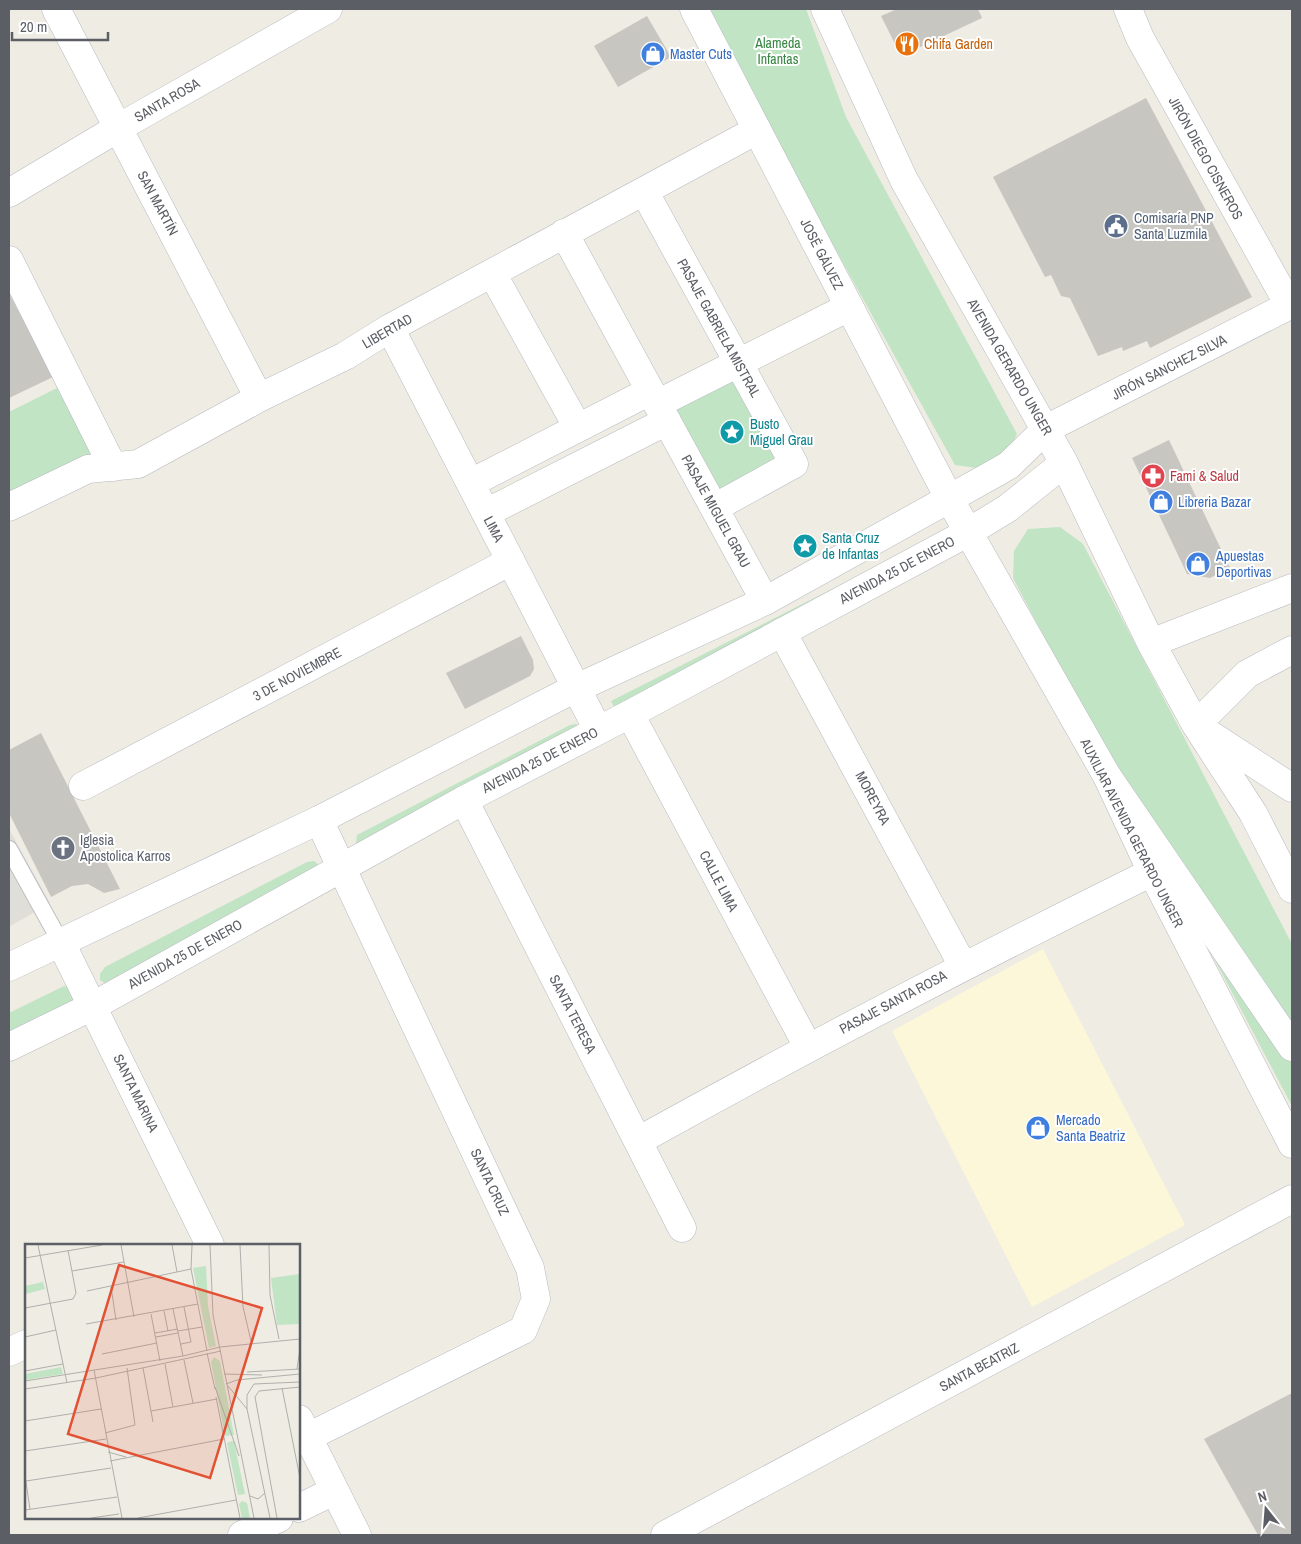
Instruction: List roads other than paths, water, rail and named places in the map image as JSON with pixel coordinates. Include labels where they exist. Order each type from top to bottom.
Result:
[{"type":"street","name":"SAN MARTÍN","points":[[56,9],[259,398]]},
{"type":"street","name":"SANTA ROSA","points":[[9,193],[118,128],[328,9]]},
{"type":"street","name":"JOSÉ GÁLVEZ","points":[[694,9],[950,500]]},
{"type":"street","name":"AVENIDA GERARDO UNGER","points":[[825,9],[904,180],[1064,463],[1151,643],[1196,725],[1253,813],[1292,889]]},
{"type":"street","name":"JIRÓN DIEGO CISNEROS","points":[[1128,9],[1140,38],[1290,305]]},
{"type":"street","name":"LIBERTAD","points":[[9,507],[88,468],[138,464],[259,398],[345,356],[390,328],[757,130]]},
{"type":"street","name":"PASAJE GABRIELA MISTRAL","points":[[644,191],[794,464],[714,508]]},
{"type":"street","name":"PASAJE MIGUEL GRAU","points":[[564,233],[765,601]]},
{"type":"street","points":[[9,260],[113,467]]},
{"type":"street","points":[[492,273],[578,428]]},
{"type":"street","name":"JIRÓN SANCHEZ SILVA","points":[[1046,430],[1290,305]]},
{"type":"street","points":[[486,513],[658,405],[849,307]]},
{"type":"street","name":"LIMA","points":[[390,328],[598,730]]},
{"type":"street","points":[[470,483],[578,428],[658,405]]},
{"type":"street","points":[[9,966],[319,820],[577,688],[765,601],[950,500],[1009,465],[1046,430]]},
{"type":"street","name":"AVENIDA 25 DE ENERO","points":[[9,1047],[93,1006],[342,866],[967,533],[1008,508],[1064,463]]},
{"type":"street","name":"AUXILIAR AVENIDA GERARDO UNGER","points":[[950,500],[1106,776],[1152,872],[1292,1144]]},
{"type":"street","name":"3 DE NOVIEMBRE","points":[[82,786],[511,561]]},
{"type":"street","points":[[1151,643],[1292,588]]},
{"type":"street","name":"MOREYRA","points":[[782,632],[963,966]]},
{"type":"street","points":[[1196,725],[1247,674],[1292,650]]},
{"type":"street","name":"CALLE LIMA","points":[[630,714],[808,1047]]},
{"type":"street","name":"AVENIDA GERARDO UNGER","points":[[1196,725],[1292,788]]},
{"type":"street","points":[[1106,776],[1292,1047]]},
{"type":"street","name":"SANTA TERESA","points":[[464,800],[682,1228]]},
{"type":"street","name":"SANTA CRUZ","points":[[303,1428],[522,1330],[536,1299],[530,1268],[319,820]]},
{"type":"street","name":"PASAJE SANTA ROSA","points":[[638,1140],[808,1047],[963,966],[1152,872]]},
{"type":"street","name":"SANTA MARINA","points":[[60,941],[210,1244]]},
{"type":"street","name":"SANTA BEATRIZ","points":[[665,1535],[1292,1199]]},
{"type":"street","points":[[9,1352],[25,1344]]},
{"type":"street","points":[[303,1428],[357,1535]]},
{"type":"street","points":[[300,1507],[334,1490]]},
{"type":"street","points":[[242,1535],[277,1519]]},
{"type":"lane","points":[[9,849],[60,941]]},
{"type":"place","name":"Chifa Garden","points":[[907,44]]},
{"type":"place","name":"Master Cuts","points":[[653,54]]},
{"type":"place","name":"Comisaría PNP Santa Luzmila","points":[[1116,226]]},
{"type":"place","name":"Busto Miguel Grau","points":[[732,432]]},
{"type":"place","name":"Fami & Salud","points":[[1153,476]]},
{"type":"place","name":"Libreria Bazar","points":[[1161,502]]},
{"type":"place","name":"Santa Cruz de Infantas","points":[[805,546]]},
{"type":"place","name":"Apuestas Deportivas","points":[[1198,564]]},
{"type":"place","name":"Iglesia Apostolica Karros","points":[[63,848]]},
{"type":"place","name":"Mercado Santa Beatriz","points":[[1038,1128]]},
{"type":"park label","name":"Alameda Infantas","points":[[778,52]]}]
